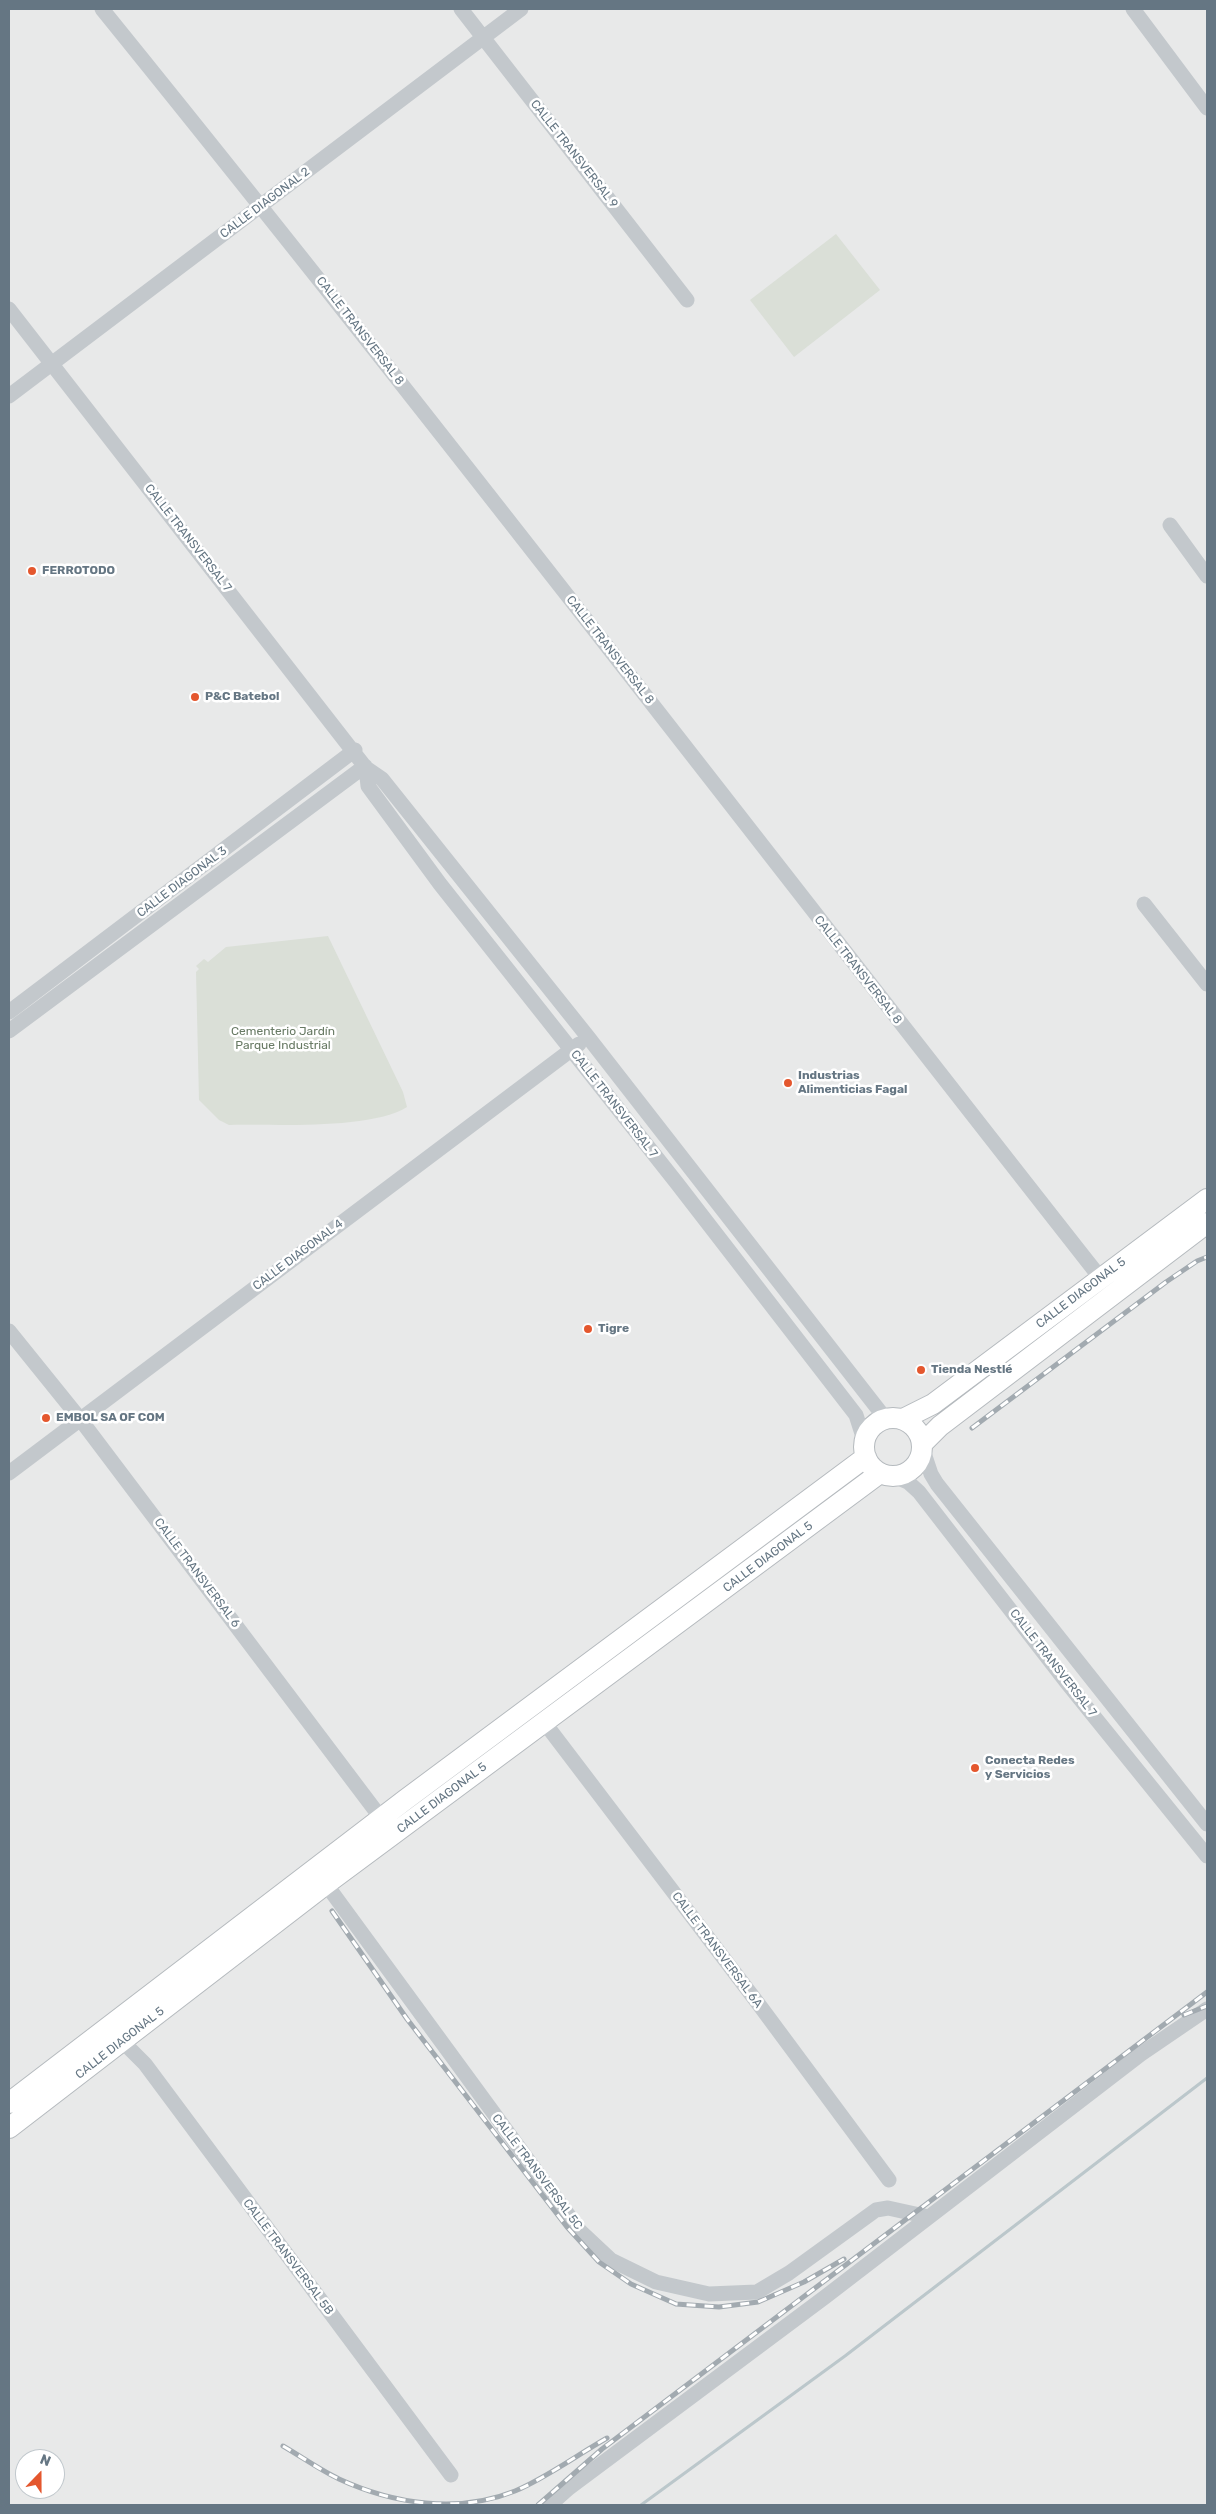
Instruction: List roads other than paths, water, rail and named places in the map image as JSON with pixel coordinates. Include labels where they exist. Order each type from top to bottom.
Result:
[{"type":"main road","name":"CALLE DIAGONAL 5","points":[[923,1446],[940,1426],[1207,1199]]},
{"type":"main road","name":"CALLE DIAGONAL 5","points":[[894,1419],[933,1404],[1108,1285],[1207,1223]]},
{"type":"main road","points":[[894,1419],[916,1428],[923,1446],[916,1466],[910,1471],[887,1475],[865,1448],[872,1426],[894,1419]]},
{"type":"main road","name":"CALLE DIAGONAL 5","points":[[320,1876],[381,1818],[598,1655],[865,1448]]},
{"type":"main road","name":"CALLE DIAGONAL 5","points":[[9,2128],[122,2041],[234,1944],[320,1876],[544,1722],[887,1475]]},
{"type":"main road","points":[[598,1655],[611,1674]]},
{"type":"main road","name":"CALLE DIAGONAL 5","points":[[9,2103],[234,1944]]},
{"type":"street","name":"CALLE TRANSVERSAL 8","points":[[102,9],[262,206],[1082,1256],[1108,1285]]},
{"type":"street","name":"CALLE TRANSVERSAL 9","points":[[461,9],[687,300]]},
{"type":"street","name":"CALLE DIAGONAL 2","points":[[9,396],[521,9]]},
{"type":"street","points":[[1133,9],[1207,108]]},
{"type":"street","name":"CALLE TRANSVERSAL 7","points":[[9,309],[354,750],[365,767],[382,779],[588,1037],[787,1295],[894,1419]]},
{"type":"street","points":[[1170,525],[1207,576]]},
{"type":"street","name":"CALLE DIAGONAL 3","points":[[9,1012],[354,750]]},
{"type":"street","points":[[9,1031],[365,767]]},
{"type":"street","name":"CALLE TRANSVERSAL 7","points":[[365,767],[368,786],[440,884],[572,1050],[856,1415],[865,1448]]},
{"type":"street","points":[[1144,904],[1207,984]]},
{"type":"street","name":"CALLE DIAGONAL 4","points":[[9,1473],[588,1037]]},
{"type":"street","points":[[772,1306],[787,1295]]},
{"type":"street","name":"CALLE TRANSVERSAL 6","points":[[9,1331],[80,1419],[381,1818]]},
{"type":"street","name":"CALLE TRANSVERSAL 7","points":[[923,1446],[931,1474],[937,1484],[1014,1578],[1207,1824]]},
{"type":"street","name":"CALLE TRANSVERSAL 7","points":[[887,1475],[908,1482],[918,1492],[1207,1856]]},
{"type":"street","points":[[997,1591],[1014,1578]]},
{"type":"street","name":"CALLE TRANSVERSAL 6A","points":[[544,1722],[889,2180]]},
{"type":"street","points":[[1120,1748],[1138,1736]]},
{"type":"street","name":"CALLE TRANSVERSAL 5C","points":[[320,1876],[580,2230],[610,2260],[656,2282],[710,2294],[757,2292],[789,2273],[876,2210],[888,2208],[929,2217]]},
{"type":"street","points":[[550,2505],[630,2441],[929,2217],[1142,2054],[1207,2009]]},
{"type":"street","name":"CALLE TRANSVERSAL 5B","points":[[122,2041],[144,2064],[451,2475]]},
{"type":"waterway","points":[[641,2505],[845,2356],[1207,2078]]},
{"type":"railway","points":[[972,1428],[1166,1282],[1197,1261],[1207,1257]]},
{"type":"railway","points":[[332,1911],[407,2019],[567,2227],[599,2262],[631,2284],[676,2304],[719,2307],[758,2302],[804,2282],[844,2259]]},
{"type":"railway","points":[[538,2505],[602,2449],[1207,1992]]},
{"type":"railway","points":[[1184,2015],[1207,2006]]},
{"type":"railway","points":[[283,2446],[318,2468],[360,2488],[403,2500],[449,2504],[493,2498],[527,2486],[607,2438]]},
{"type":"place","name":"FERROTODO","points":[[32,571]]},
{"type":"place","name":"P&C Batebol","points":[[195,697]]},
{"type":"place","name":"Industrias Alimenticias Fagal","points":[[788,1083]]},
{"type":"place","name":"Tigre","points":[[588,1329]]},
{"type":"place","name":"Tienda Nestlé","points":[[921,1370]]},
{"type":"place","name":"EMBOL SA OF COM","points":[[46,1418]]},
{"type":"place","name":"Conecta Redes y Servicios","points":[[975,1768]]},
{"type":"park label","name":"Cementerio Jardín Parque Industrial","points":[[283,1039]]}]
